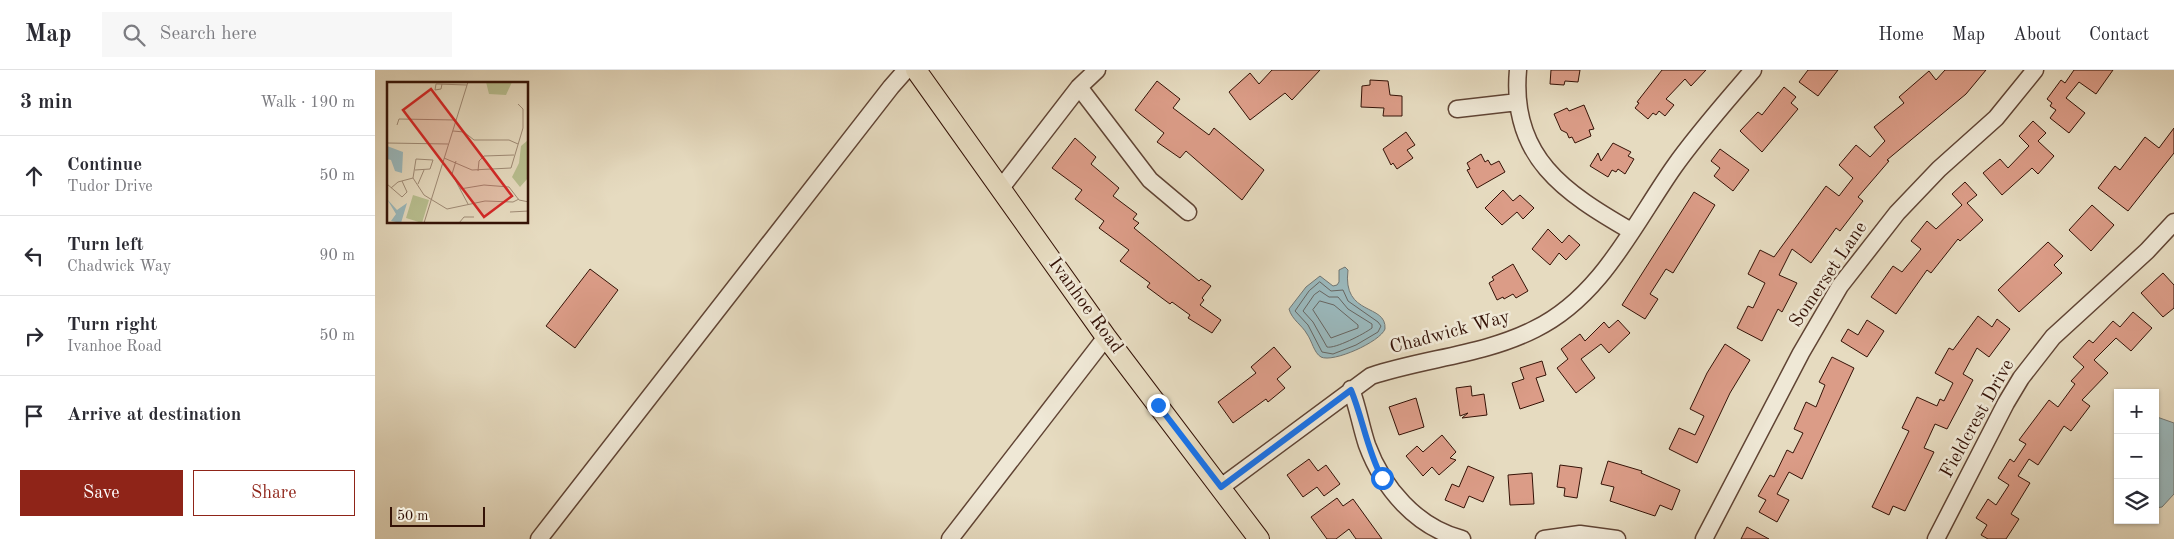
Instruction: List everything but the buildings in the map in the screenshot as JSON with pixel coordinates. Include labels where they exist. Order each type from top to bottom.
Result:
[{"type":"main road","name":"Ivanhoe Road","points":[[916,70],[1106,337],[1259,539]]},
{"type":"street","points":[[539,539],[906,70]]},
{"type":"street","points":[[1001,188],[1079,87],[1097,70]]},
{"type":"street","points":[[1518,70],[1518,102],[1521,120],[1531,146],[1545,167],[1564,188],[1584,204],[1631,231]]},
{"type":"street","name":"Chadwick Way","points":[[1221,487],[1371,376],[1396,368],[1483,349],[1537,329],[1582,295],[1613,260],[1694,139],[1753,70]]},
{"type":"street","name":"Somerset Lane","points":[[1705,539],[1801,353],[1841,286],[1897,213],[1939,169],[1996,118],[2035,70]]},
{"type":"street","points":[[1079,87],[1150,180],[1189,212]]},
{"type":"street","points":[[1457,109],[1518,102]]},
{"type":"street","name":"Fieldcrest Drive","points":[[1936,539],[2006,403],[2021,378],[2053,337],[2147,251],[2174,222]]},
{"type":"street","points":[[950,539],[1106,337]]},
{"type":"street","points":[[1351,390],[1359,411],[1366,442],[1382,478],[1401,502],[1426,522],[1442,532],[1462,539]]},
{"type":"street","points":[[1544,539],[1580,534],[1617,539]]},
{"type":"water","points":[[1345,267],[1348,270],[1348,285],[1352,295],[1358,302],[1379,315],[1384,321],[1385,329],[1375,340],[1356,350],[1335,357],[1321,357],[1289,309],[1306,287],[1320,276],[1333,286],[1337,285],[1339,282],[1339,270]]},
{"type":"water","points":[[2159,418],[2174,423],[2174,494],[2162,507],[2159,507]]},
{"type":"route","points":[[1158,405],[1221,487],[1351,390],[1359,411],[1366,442],[1382,478]]}]
